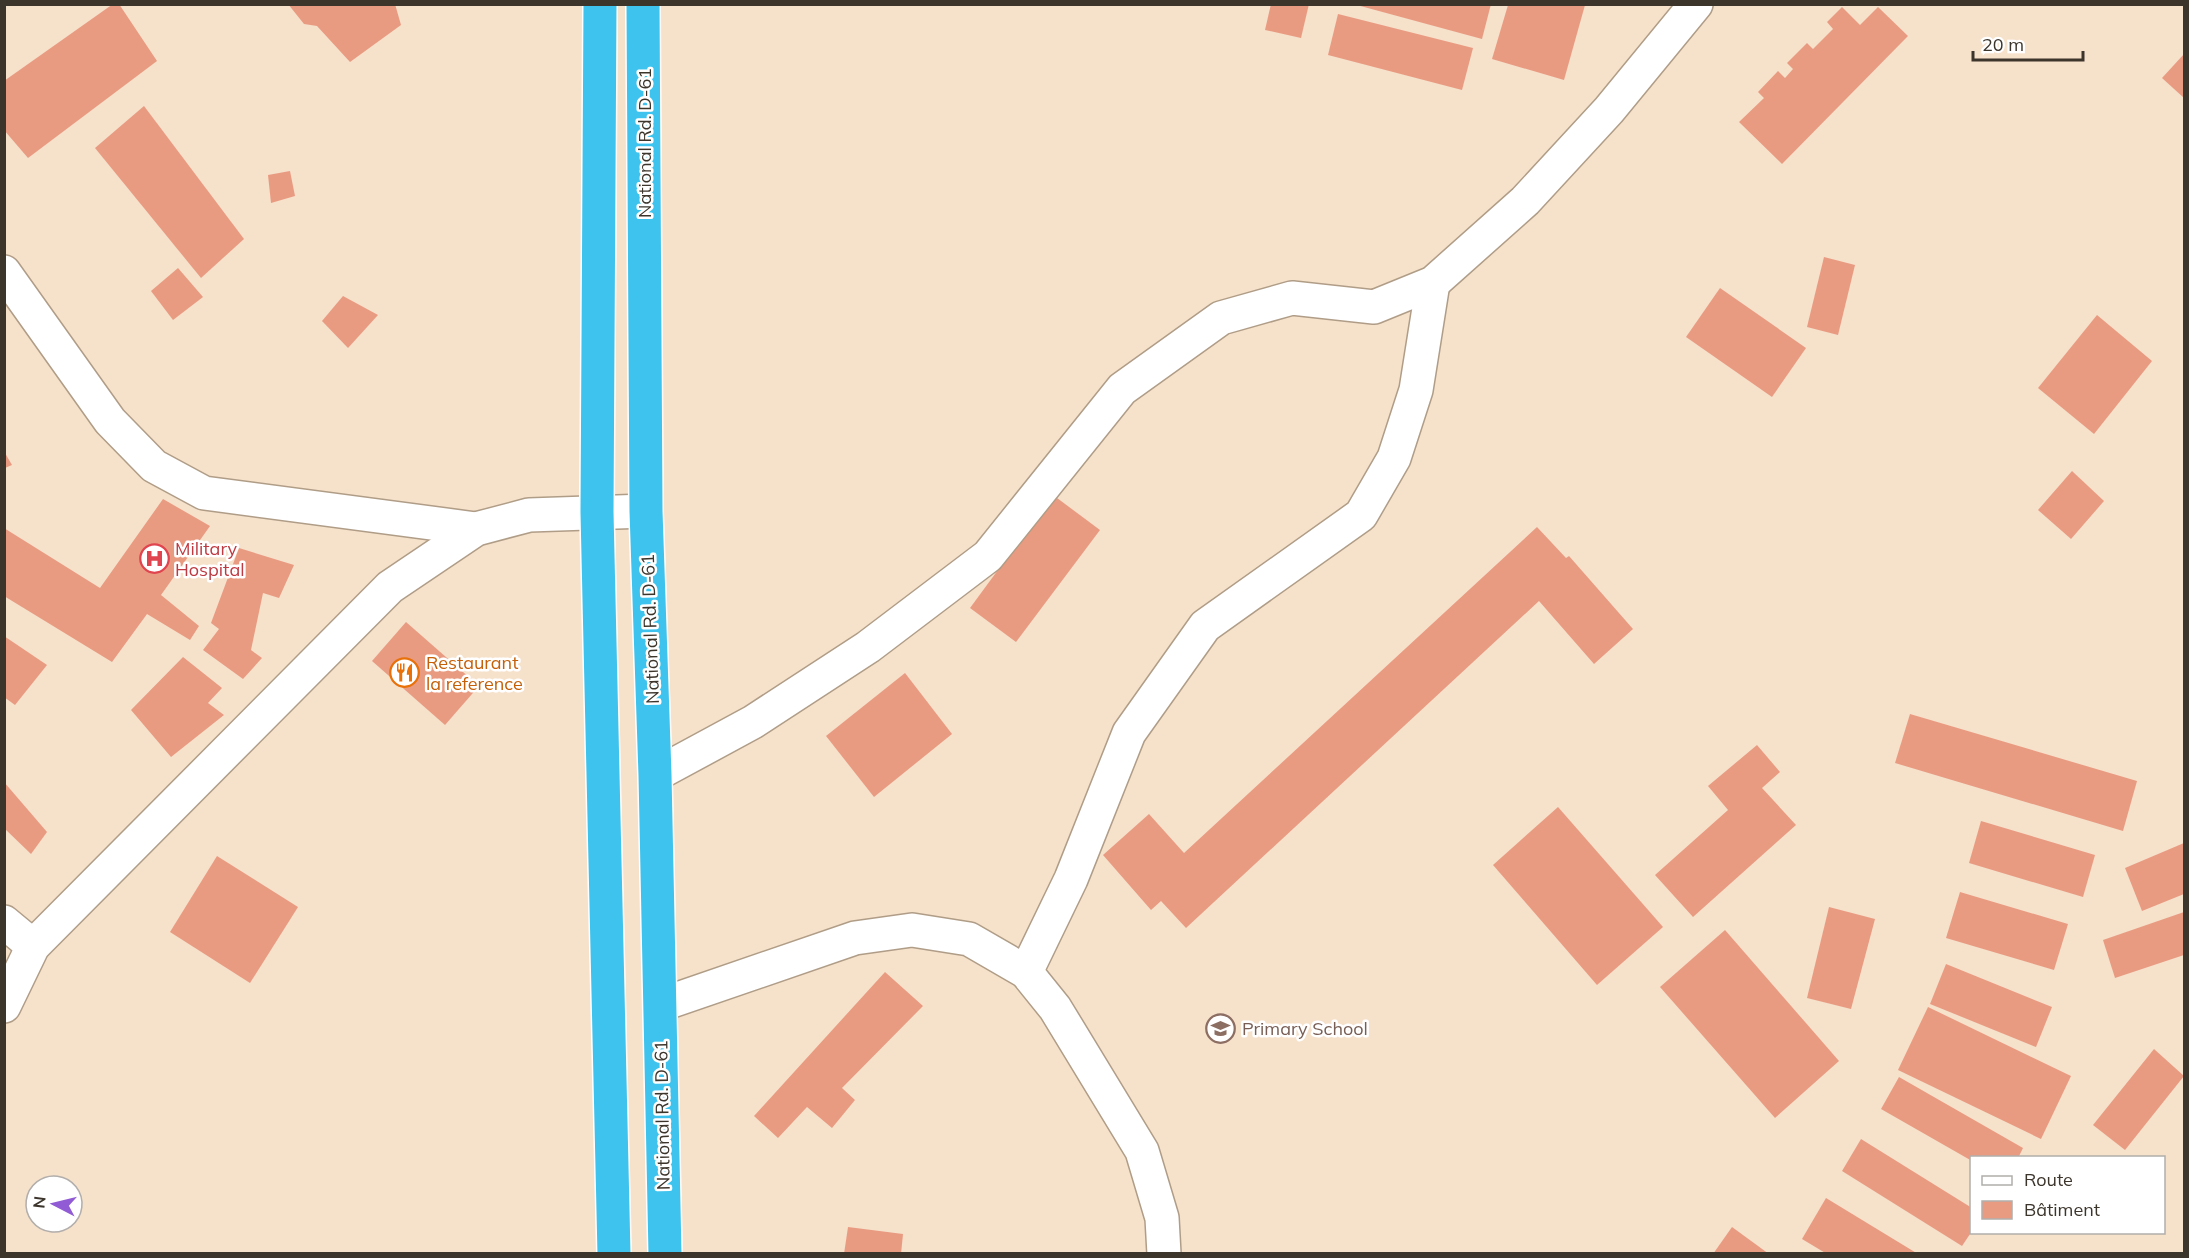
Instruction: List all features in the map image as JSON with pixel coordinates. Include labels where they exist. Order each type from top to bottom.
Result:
[{"type":"highway","points":[[600,4],[597,512],[614,1254]]},
{"type":"highway","name":"National Rd. D-61","points":[[643,4],[645,511],[655,775],[665,1254]]},
{"type":"street","points":[[655,775],[753,722],[868,647],[988,556],[1122,389],[1221,318],[1292,298],[1374,308],[1433,283],[1525,201],[1609,110],[1696,4]]},
{"type":"street","points":[[4,272],[110,421],[153,466],[204,493],[476,529]]},
{"type":"street","points":[[1026,972],[1071,879],[1129,733],[1205,626],[1361,515],[1394,458],[1416,390],[1433,283]]},
{"type":"street","points":[[4,1006],[33,946],[390,587],[476,529],[529,515],[645,511]]},
{"type":"street","points":[[4,922],[33,946]]},
{"type":"street","points":[[660,1005],[855,938],[912,930],[969,939],[1026,972],[1055,1008],[1142,1151],[1162,1218],[1164,1254]]},
{"type":"building","points":[[113,4],[119,4],[157,61],[28,158],[4,130],[4,81]]},
{"type":"building","points":[[288,4],[395,4],[401,25],[350,62],[317,26],[304,24]]},
{"type":"building","points":[[1271,4],[1309,4],[1301,38],[1265,30]]},
{"type":"building","points":[[1353,4],[1491,4],[1482,39]]},
{"type":"building","points":[[1508,5],[1585,5],[1564,80],[1492,59]]},
{"type":"building","points":[[1842,7],[1860,25],[1878,7],[1908,36],[1782,164],[1739,122],[1764,98],[1758,92],[1778,71],[1785,78],[1793,69],[1787,63],[1807,43],[1813,49],[1833,29],[1827,22]]},
{"type":"building","points":[[1338,14],[1473,48],[1462,90],[1328,55]]},
{"type":"building","points":[[2184,54],[2184,98],[2162,78]]},
{"type":"building","points":[[144,106],[244,239],[201,278],[95,148]]},
{"type":"building","points":[[290,171],[295,196],[271,203],[268,175]]},
{"type":"building","points":[[1824,257],[1855,265],[1838,335],[1807,327]]},
{"type":"building","points":[[178,268],[203,297],[173,320],[151,291]]},
{"type":"building","points":[[1720,288],[1806,348],[1772,397],[1686,337]]},
{"type":"building","points":[[343,296],[378,315],[348,348],[322,321]]},
{"type":"building","points":[[2097,315],[2152,361],[2094,434],[2038,388]]},
{"type":"building","points":[[5,453],[12,465],[5,468]]},
{"type":"building","points":[[2072,471],[2104,501],[2071,539],[2038,510]]},
{"type":"building","points":[[1053,495],[1100,530],[1016,642],[970,608]]},
{"type":"building","name":"Military Hospital","points":[[163,499],[210,526],[161,595],[199,626],[190,640],[147,614],[112,662],[4,596],[4,528],[100,588]]},
{"type":"building","points":[[1537,527],[1566,558],[1569,556],[1633,629],[1594,664],[1539,601],[1186,928],[1161,901],[1151,910],[1103,855],[1149,814],[1184,853]]},
{"type":"building","points":[[239,548],[294,565],[279,598],[263,593],[251,650],[262,658],[243,679],[203,650],[219,629],[211,623]]},
{"type":"building","points":[[406,622],[479,686],[445,725],[372,661]]},
{"type":"building","points":[[4,636],[47,665],[15,705],[4,697]]},
{"type":"building","points":[[183,657],[222,688],[208,703],[224,715],[171,757],[131,710]]},
{"type":"building","points":[[905,673],[952,734],[874,797],[826,736]]},
{"type":"building","points":[[1910,714],[2137,781],[2123,831],[1895,763]]},
{"type":"building","points":[[1757,745],[1780,772],[1762,788],[1796,825],[1693,917],[1655,875],[1728,810],[1708,786]]},
{"type":"building","points":[[4,782],[47,832],[31,854],[4,828]]},
{"type":"building","points":[[1558,807],[1663,927],[1597,985],[1493,865]]},
{"type":"building","points":[[1981,821],[2095,855],[2083,897],[1969,863]]},
{"type":"building","points":[[2184,843],[2184,894],[2142,911],[2125,868]]},
{"type":"building","points":[[217,856],[298,907],[250,983],[170,932]]},
{"type":"building","points":[[1960,892],[2068,924],[2054,970],[1946,938]]},
{"type":"building","points":[[1829,907],[1875,919],[1851,1009],[1807,998]]},
{"type":"building","points":[[2184,912],[2184,955],[2115,978],[2103,940]]},
{"type":"building","points":[[1725,930],[1839,1061],[1775,1118],[1660,987]]},
{"type":"building","points":[[1946,964],[2052,1007],[2036,1047],[1930,1004]]},
{"type":"building","points":[[885,972],[923,1006],[842,1088],[855,1100],[832,1128],[807,1107],[778,1138],[754,1116]]},
{"type":"building","points":[[1928,1007],[2071,1076],[2041,1139],[1898,1070]]},
{"type":"building","points":[[2154,1049],[2184,1076],[2125,1150],[2093,1125]]},
{"type":"building","points":[[1899,1077],[2023,1148],[2019,1156],[1970,1156],[1970,1160],[1881,1109]]},
{"type":"building","points":[[1861,1139],[1970,1207],[1970,1234],[1962,1246],[1842,1171]]},
{"type":"building","points":[[1826,1198],[1918,1254],[1827,1254],[1802,1239]]},
{"type":"building","points":[[848,1227],[903,1234],[901,1254],[844,1254]]},
{"type":"building","points":[[1732,1227],[1769,1254],[1713,1254]]},
{"type":"place","name":"Military Hospital","points":[[154,558]]},
{"type":"place","name":"Restaurant la reference","points":[[405,672]]},
{"type":"place","name":"Primary School","points":[[1221,1028]]}]
